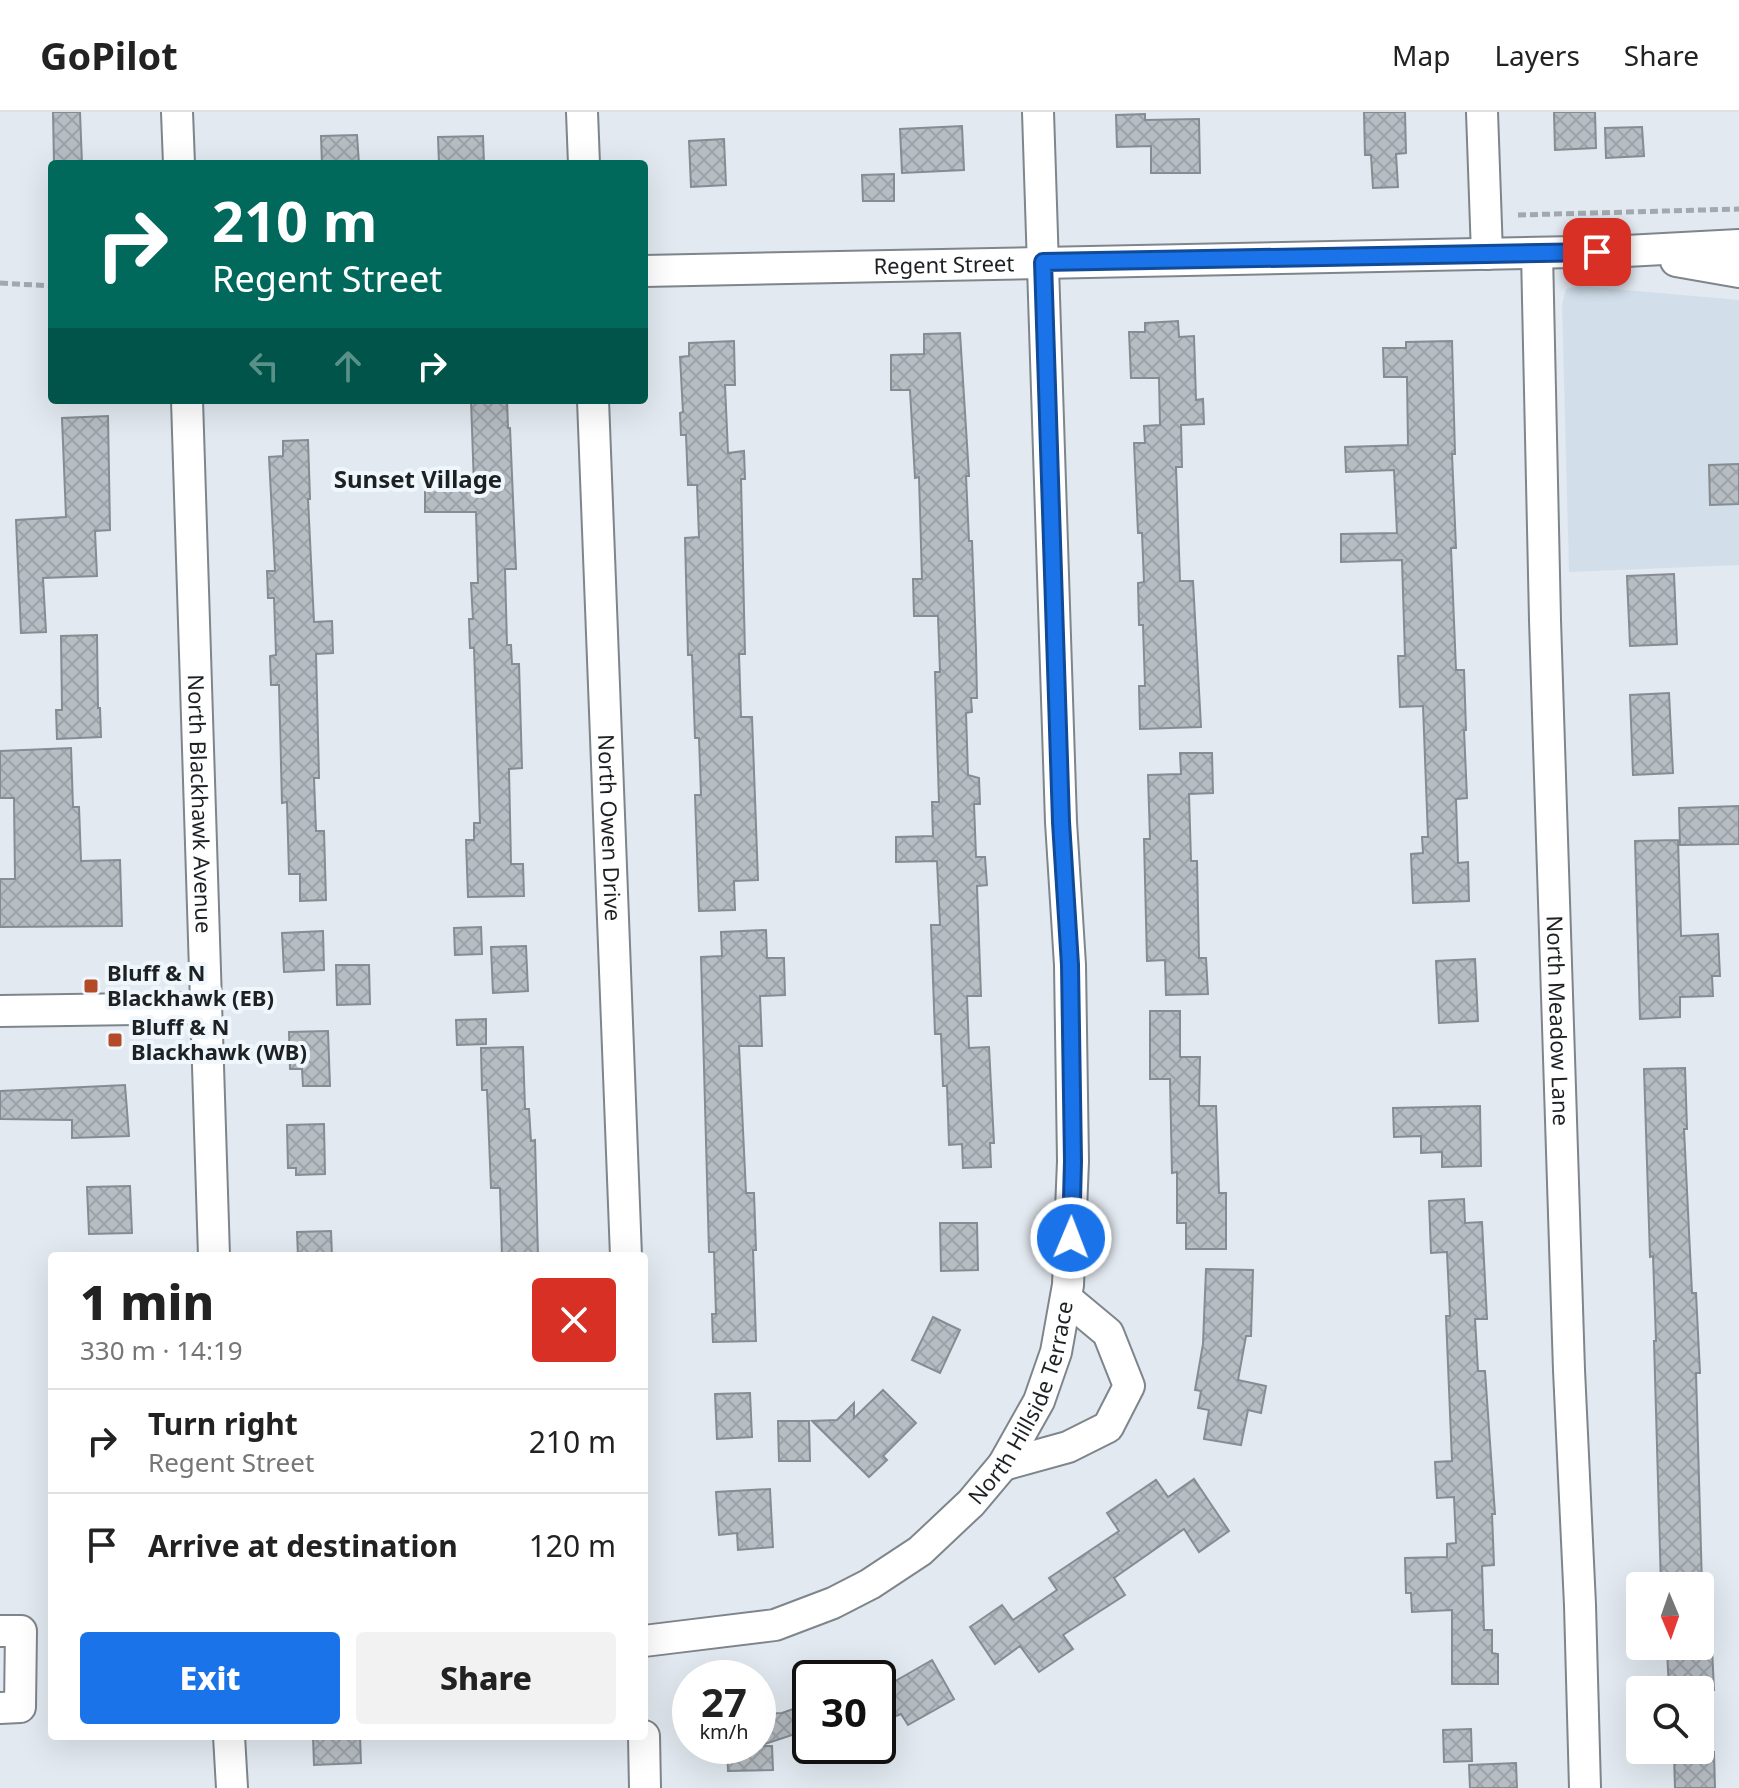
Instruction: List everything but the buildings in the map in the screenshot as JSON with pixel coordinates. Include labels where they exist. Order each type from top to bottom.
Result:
[{"type":"street","points":[[177,112],[179,160]]},
{"type":"street","points":[[582,112],[584,160]]},
{"type":"street","name":"North Hillside Terrace","points":[[648,1641],[775,1625],[833,1603],[870,1584],[920,1551],[971,1503],[1003,1465],[1039,1401],[1056,1352],[1066,1298],[1073,1161],[1070,980],[1061,822],[1038,112]]},
{"type":"street","points":[[1482,112],[1487,254]]},
{"type":"street","name":"Regent Street","points":[[648,271],[1626,251],[1739,245]]},
{"type":"street","name":"Regent Street","points":[[1626,251],[1739,272]]},
{"type":"street","name":"North Meadow Lane","points":[[1537,253],[1546,635],[1585,1788]]},
{"type":"street","name":"North Blackhawk Avenue","points":[[187,404],[214,1252]]},
{"type":"street","name":"North Owen Drive","points":[[593,404],[626,1252]]},
{"type":"street","points":[[0,1011],[206,1008]]},
{"type":"street","points":[[1003,1465],[1068,1447],[1108,1427],[1129,1386],[1108,1333],[1066,1298]]},
{"type":"street","points":[[0,1631],[21,1631],[20,1707],[0,1708]]},
{"type":"street","points":[[229,1740],[232,1788]]},
{"type":"street","points":[[644,1740],[645,1788]]},
{"type":"path","points":[[1518,215],[1739,209]]},
{"type":"path","points":[[0,283],[48,286]]},
{"type":"shaded area","points":[[1580,286],[1739,300],[1739,565],[1569,572],[1562,305],[1566,289]]},
{"type":"place","name":"Bluff & N Blackhawk (EB)","points":[[91,986]]},
{"type":"place","name":"Bluff & N Blackhawk (WB)","points":[[115,1040]]},
{"type":"district","name":"Sunset Village","points":[[418,480]]},
{"type":"route","points":[[1071,1238],[1070,965],[1061,822],[1043,262],[1597,252]]}]
